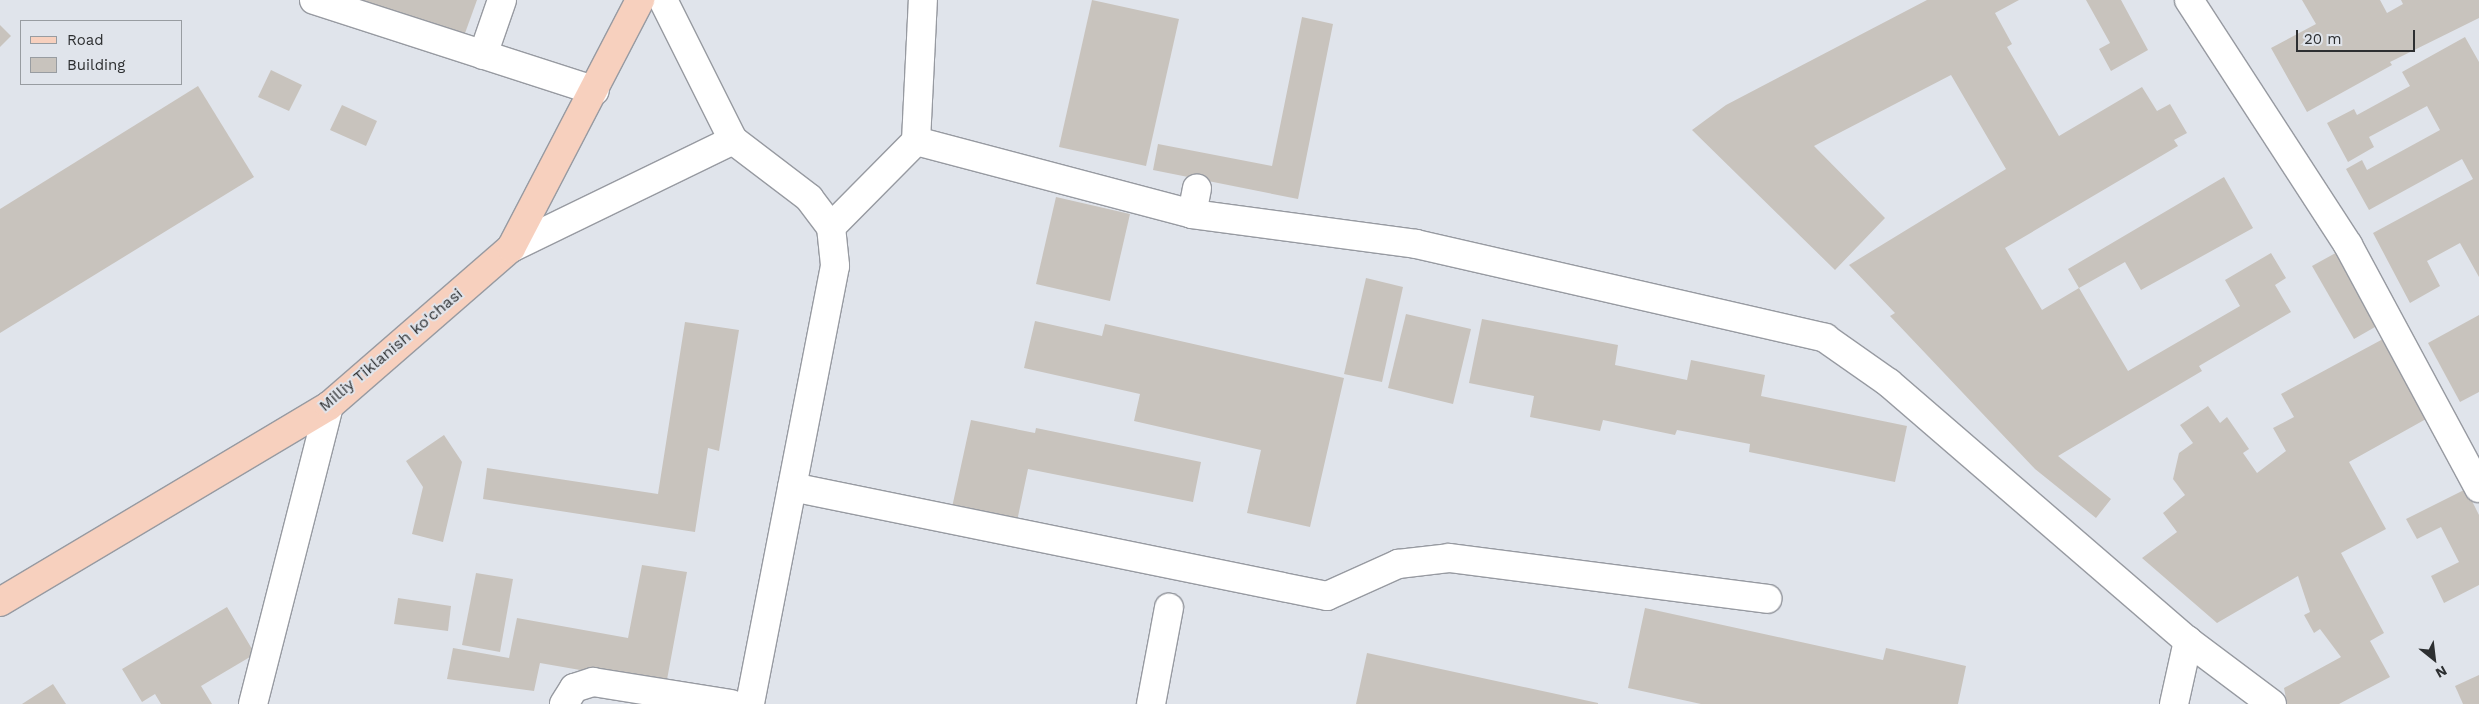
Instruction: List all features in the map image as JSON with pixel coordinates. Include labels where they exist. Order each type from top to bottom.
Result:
[{"type":"main road","name":"Milliy Tiklanish ko'chasi","points":[[0,602],[329,406],[511,248],[595,91],[640,0]]},
{"type":"street","points":[[314,0],[595,91]]},
{"type":"street","points":[[483,55],[502,0]]},
{"type":"street","points":[[663,0],[733,140],[809,198],[831,227],[835,266],[750,704]]},
{"type":"street","points":[[831,227],[916,141],[923,0]]},
{"type":"street","points":[[2189,0],[2348,245],[2479,488]]},
{"type":"street","points":[[511,248],[733,140]]},
{"type":"street","points":[[916,141],[1194,201],[1416,244],[1825,338],[1889,383],[2188,640],[2272,704]]},
{"type":"street","points":[[253,704],[329,406]]},
{"type":"street","points":[[792,487],[1327,596],[1398,564],[1449,558],[1767,599]]},
{"type":"street","points":[[1151,704],[1169,608]]},
{"type":"street","points":[[2174,704],[2188,640]]},
{"type":"street","points":[[564,704],[574,688],[594,682],[731,704]]},
{"type":"building","points":[[358,0],[477,0],[464,36]]},
{"type":"building","points":[[1092,0],[1179,19],[1146,166],[1059,147]]},
{"type":"building","points":[[1927,0],[2019,0],[1995,13],[2012,44],[2007,47],[2059,136],[2142,87],[2157,111],[2170,104],[2187,133],[2174,140],[2178,146],[2005,248],[2042,310],[2079,288],[2128,371],[2240,306],[2225,280],[2271,253],[2286,278],[2275,285],[2291,312],[2199,366],[2202,371],[2058,456],[2111,499],[2096,518],[2035,469],[1890,316],[1895,313],[1849,265],[2006,169],[1951,75],[1814,146],[1885,218],[1835,270],[1692,130],[1726,105]]},
{"type":"building","points":[[2086,0],[2121,0],[2148,50],[2111,71],[2099,49],[2110,43]]},
{"type":"building","points":[[2302,0],[2380,0],[2387,13],[2403,4],[2401,0],[2479,0],[2479,18],[2390,62],[2392,65],[2307,112],[2271,48],[2316,24]]},
{"type":"building","points":[[1302,17],[1333,24],[1298,199],[1153,170],[1158,144],[1272,166]]},
{"type":"building","points":[[0,25],[11,36],[0,47]]},
{"type":"building","points":[[2465,37],[2479,62],[2479,277],[2460,243],[2427,261],[2440,286],[2410,303],[2373,233],[2473,179],[2462,159],[2369,210],[2346,169],[2362,160],[2367,170],[2440,130],[2427,106],[2369,137],[2374,147],[2348,162],[2327,123],[2354,109],[2357,115],[2410,86],[2402,72]]},
{"type":"building","points":[[271,70],[302,85],[289,111],[258,97]]},
{"type":"building","points":[[198,86],[254,177],[0,333],[0,209]]},
{"type":"building","points":[[342,105],[377,121],[366,146],[330,130]]},
{"type":"building","points":[[2224,177],[2253,228],[2141,290],[2125,262],[2079,288],[2068,269]]},
{"type":"building","points":[[1056,197],[1130,214],[1110,301],[1036,284]]},
{"type":"building","points":[[2341,250],[2382,323],[2354,339],[2312,266]]},
{"type":"building","points":[[1366,278],[1403,287],[1382,382],[1344,374]]},
{"type":"building","points":[[1406,314],[1471,329],[1453,404],[1388,388]]},
{"type":"building","points":[[2479,315],[2479,392],[2460,402],[2428,343]]},
{"type":"building","points":[[1482,319],[1618,345],[1615,365],[1687,380],[1691,360],[1765,375],[1761,396],[1907,426],[1895,482],[1749,452],[1750,444],[1677,430],[1675,435],[1603,420],[1600,431],[1530,417],[1534,396],[1469,383]]},
{"type":"building","points":[[1035,321],[1102,336],[1105,324],[1344,378],[1310,527],[1247,513],[1261,450],[1134,421],[1140,394],[1024,368]]},
{"type":"building","points":[[685,322],[739,330],[719,451],[708,448],[695,532],[483,499],[487,468],[658,494]]},
{"type":"building","points":[[2383,339],[2426,419],[2349,462],[2386,529],[2341,553],[2384,633],[2370,641],[2390,677],[2339,704],[2287,704],[2284,688],[2341,657],[2320,629],[2314,633],[2304,615],[2310,612],[2298,576],[2217,623],[2142,558],[2177,532],[2163,513],[2185,495],[2173,479],[2179,453],[2193,443],[2180,425],[2208,406],[2220,423],[2227,417],[2249,449],[2243,453],[2257,473],[2286,451],[2273,428],[2294,417],[2281,394]]},
{"type":"building","points":[[971,420],[1035,433],[1036,428],[1201,462],[1193,502],[1028,469],[1016,526],[951,512]]},
{"type":"building","points":[[444,435],[462,462],[443,542],[412,534],[423,487],[406,461]]},
{"type":"building","points":[[2466,489],[2479,515],[2479,585],[2444,603],[2431,576],[2459,562],[2441,527],[2417,539],[2406,519]]},
{"type":"building","points":[[642,565],[687,572],[666,685],[540,663],[534,691],[447,679],[453,648],[509,658],[517,618],[628,638]]},
{"type":"building","points":[[476,573],[513,579],[500,652],[462,645]]},
{"type":"building","points":[[398,598],[451,606],[448,631],[394,624]]},
{"type":"building","points":[[227,607],[255,654],[201,686],[212,704],[161,704],[155,694],[142,702],[122,669]]},
{"type":"building","points":[[1645,608],[1883,660],[1886,648],[1966,666],[1958,704],[1701,704],[1628,688]]},
{"type":"building","points":[[1367,653],[1598,703],[1598,704],[1356,704]]},
{"type":"building","points":[[2479,675],[2479,704],[2463,704],[2455,686]]},
{"type":"building","points":[[53,684],[66,704],[22,704]]}]
